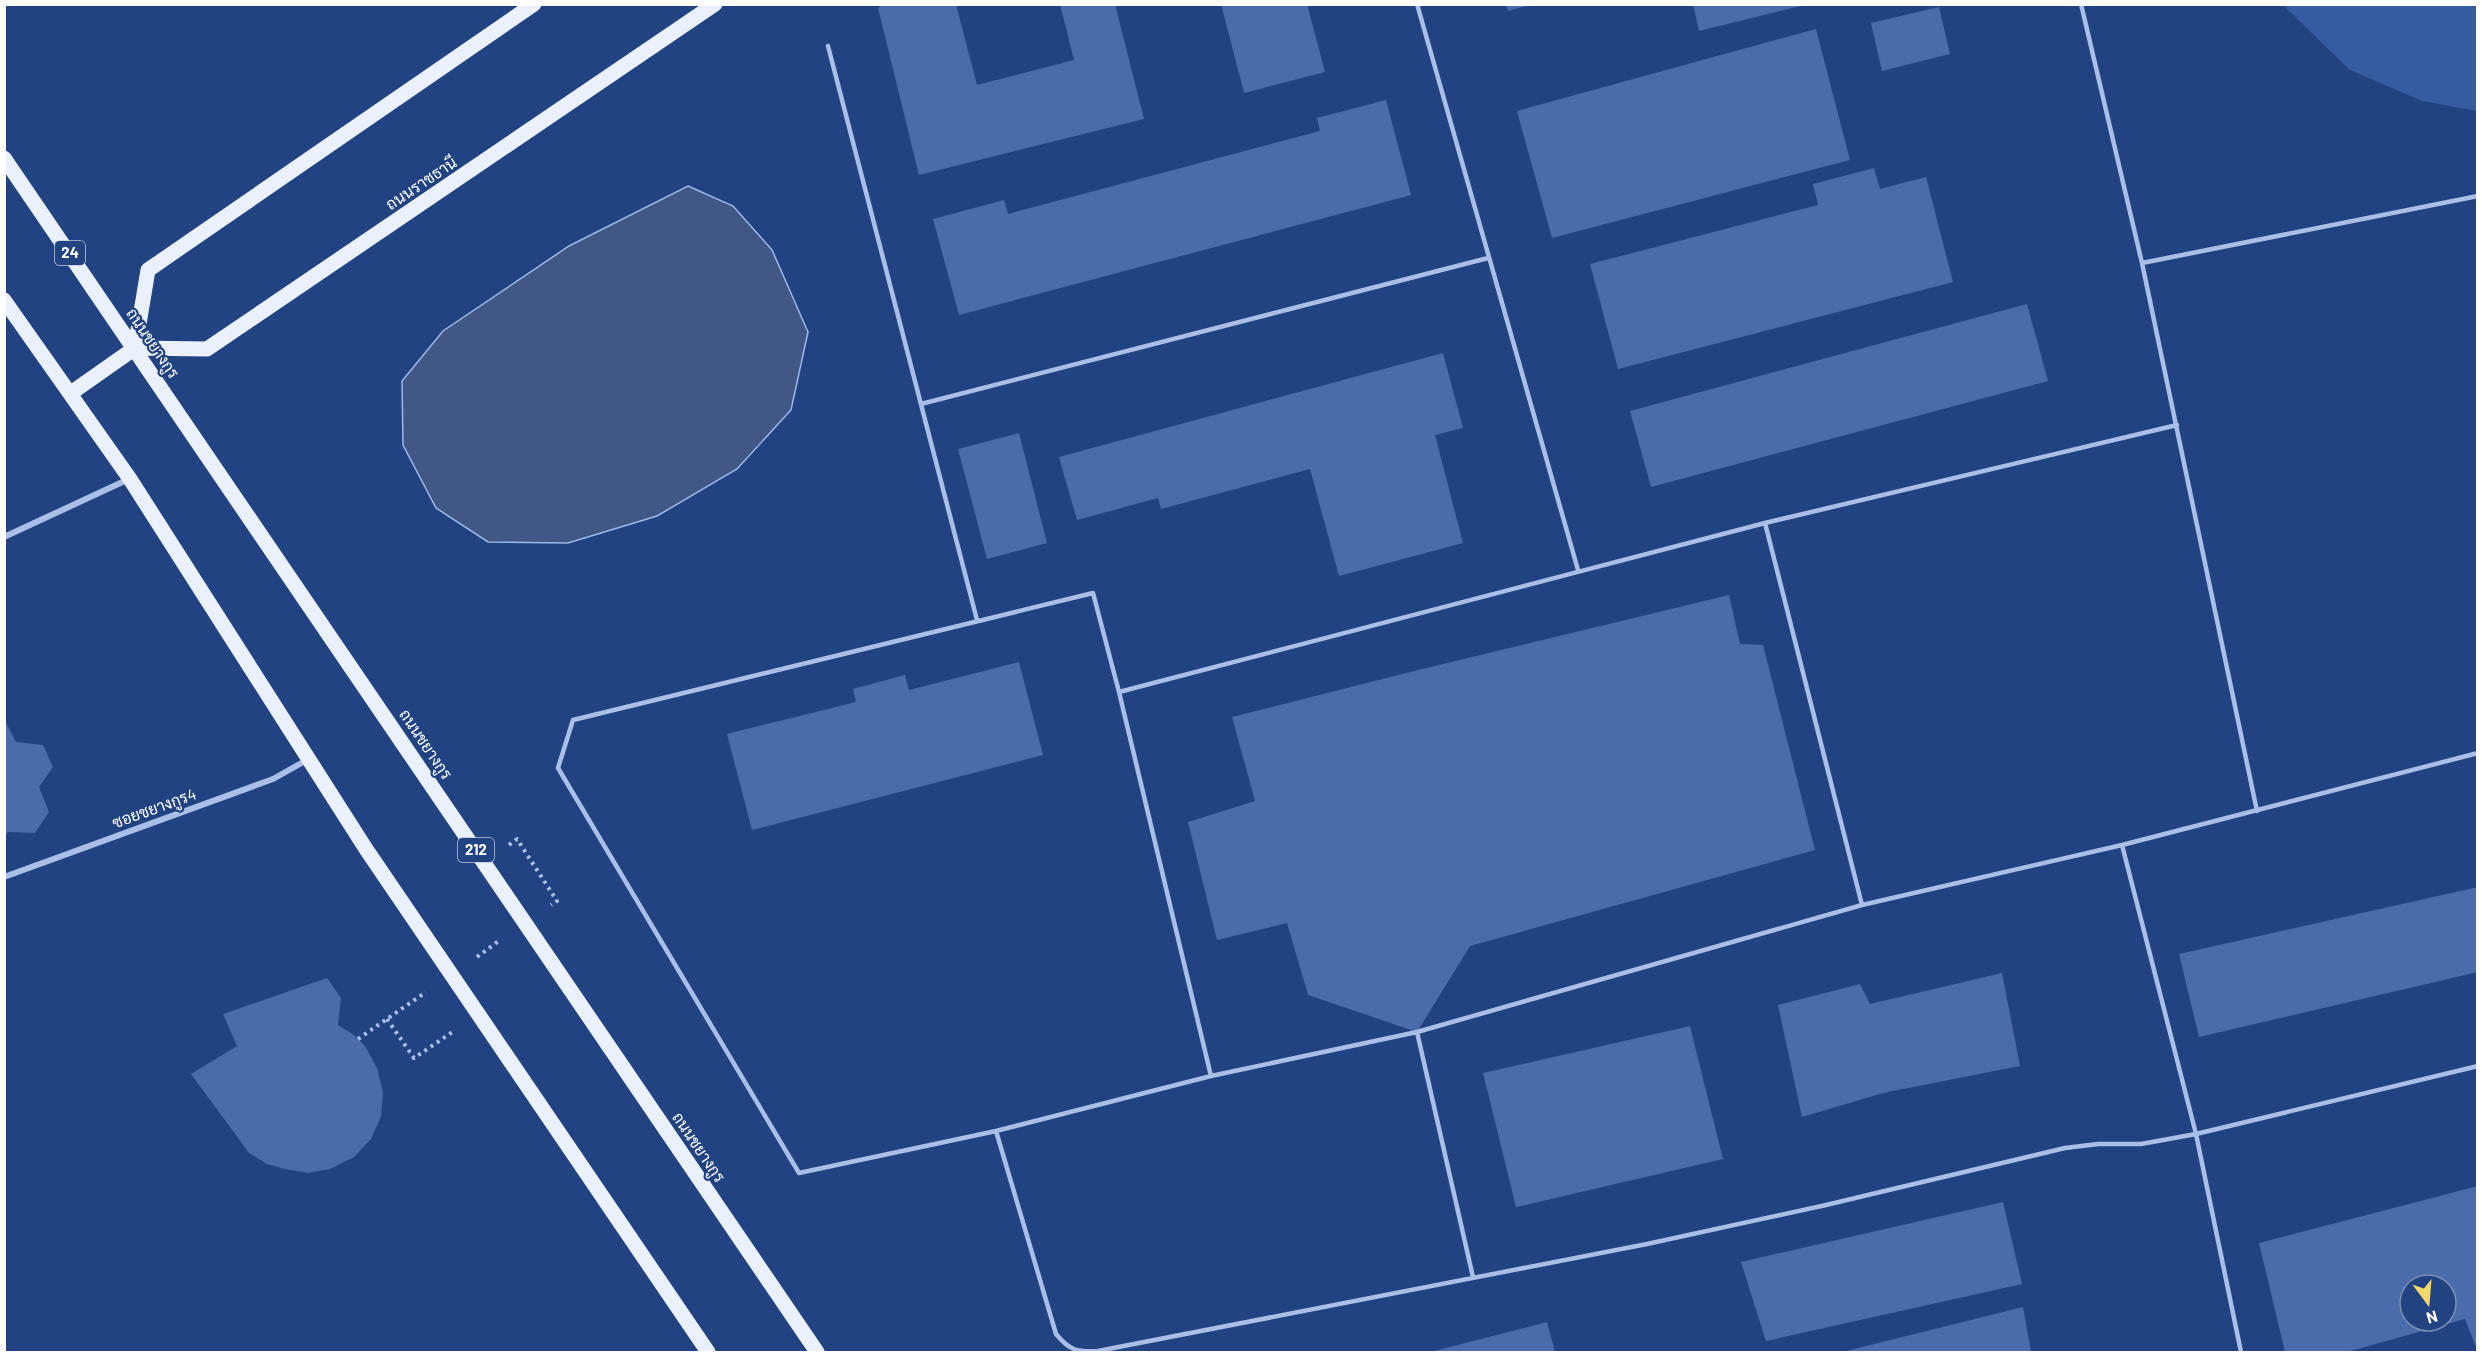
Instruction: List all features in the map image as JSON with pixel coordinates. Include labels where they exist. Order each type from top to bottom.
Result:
[{"type":"main road","points":[[71,393],[135,348],[148,270],[534,4]]},
{"type":"main road","name":"ถนนราชธานี","points":[[135,348],[207,349],[715,4]]},
{"type":"main road","name":"ถนนชยางกูร","points":[[4,158],[817,1353]]},
{"type":"main road","points":[[4,300],[130,479],[366,849],[708,1353]]},
{"type":"street","points":[[4,537],[130,479]]},
{"type":"street","name":"ซอยชยางกูร4","points":[[4,877],[273,779],[310,759]]},
{"type":"lane","points":[[1417,4],[1578,570]]},
{"type":"lane","points":[[2081,4],[2142,263],[2257,811]]},
{"type":"lane","points":[[828,46],[977,620]]},
{"type":"lane","points":[[2142,263],[2478,196]]},
{"type":"lane","points":[[921,404],[1488,258]]},
{"type":"lane","points":[[1119,692],[1578,570],[2176,425]]},
{"type":"lane","points":[[1766,523],[1862,906]]},
{"type":"lane","points":[[1211,1076],[1093,593],[573,720],[558,768],[799,1173],[996,1131],[1211,1076],[1417,1032],[1862,906],[2122,845],[2478,753]]},
{"type":"lane","points":[[2122,845],[2196,1134],[2241,1353]]},
{"type":"lane","points":[[1417,1032],[1473,1277]]},
{"type":"lane","points":[[996,1131],[1056,1334],[1066,1347],[1082,1352],[1098,1351],[1647,1244],[1826,1205],[2065,1148],[2098,1144],[2141,1144],[2196,1134],[2478,1066]]},
{"type":"path","points":[[517,839],[557,901],[550,906]]},
{"type":"path","points":[[387,1019],[414,1058],[478,1016]]},
{"type":"shaded area","points":[[2283,5],[2477,5],[2477,111],[2422,101],[2350,70]]},
{"type":"shaded area","points":[[688,186],[733,206],[772,250],[808,332],[791,410],[737,469],[657,516],[568,543],[488,542],[436,508],[403,445],[402,381],[443,331],[569,246]]},
{"type":"building","points":[[885,4],[956,4],[977,85],[1074,60],[1060,4],[1115,4],[1144,119],[919,175],[878,8]]},
{"type":"building","points":[[1221,4],[1307,4],[1325,72],[1244,93]]},
{"type":"building","points":[[1506,4],[1530,4],[1530,5],[1508,11]]},
{"type":"building","points":[[1693,4],[1804,4],[1804,5],[1699,31]]},
{"type":"building","points":[[1939,7],[1950,54],[1882,71],[1871,23]]},
{"type":"building","points":[[1816,29],[1850,160],[1552,238],[1517,111]]},
{"type":"building","points":[[1386,100],[1411,195],[959,315],[933,219],[1004,200],[1008,214],[1320,131],[1317,118]]},
{"type":"building","points":[[1874,168],[1880,189],[1926,177],[1953,282],[1618,369],[1590,264],[1818,205],[1813,184]]},
{"type":"building","points":[[2027,304],[2048,381],[1651,487],[1630,411]]},
{"type":"building","points":[[1443,353],[1463,428],[1435,435],[1463,543],[1339,576],[1310,469],[1161,509],[1158,498],[1077,520],[1059,457]]},
{"type":"building","points":[[1019,433],[1047,543],[987,559],[958,449]]},
{"type":"building","points":[[1729,595],[1740,644],[1763,645],[1815,850],[1470,946],[1417,1032],[1308,995],[1287,923],[1217,940],[1188,822],[1255,801],[1232,717]]},
{"type":"building","points":[[1019,662],[1043,755],[752,830],[727,734],[856,702],[853,689],[905,675],[909,690]]},
{"type":"building","points":[[4,719],[16,742],[43,745],[53,767],[39,787],[49,812],[35,833],[8,832],[4,836]]},
{"type":"building","points":[[2478,887],[2478,972],[2199,1037],[2179,954]]},
{"type":"building","points":[[2002,973],[2020,1066],[1883,1093],[1802,1117],[1778,1005],[1860,984],[1870,1004]]},
{"type":"building","points":[[327,978],[341,998],[338,1025],[354,1035],[365,1046],[377,1068],[383,1093],[381,1116],[371,1139],[354,1157],[330,1169],[308,1173],[267,1164],[249,1153],[191,1074],[237,1046],[223,1014]]},
{"type":"building","points":[[1690,1026],[1723,1159],[1516,1207],[1483,1073]]},
{"type":"building","points":[[2478,1186],[2478,1352],[2465,1319],[2458,1321],[2458,1273],[2398,1273],[2398,1333],[2415,1333],[2347,1352],[2285,1352],[2259,1243]]},
{"type":"building","points":[[2003,1202],[2022,1284],[1766,1341],[1741,1262]]},
{"type":"building","points":[[2023,1307],[2031,1352],[1842,1352]]},
{"type":"building","points":[[1547,1322],[1555,1352],[1430,1352]]}]
